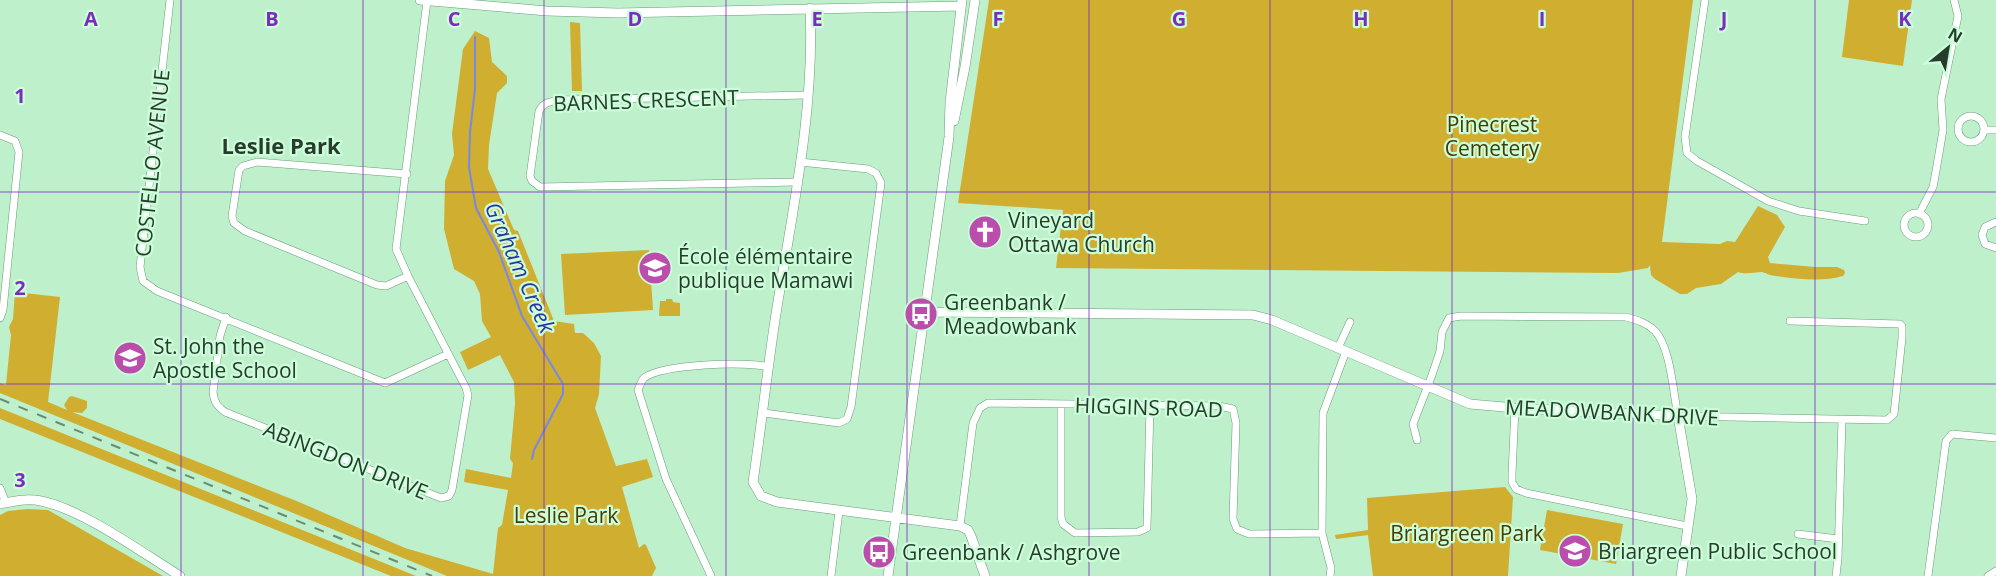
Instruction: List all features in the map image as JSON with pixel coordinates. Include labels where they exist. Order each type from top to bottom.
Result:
[{"type":"street","name":"COSTELLO AVENUE","points":[[170,0],[140,267],[141,278],[157,291],[385,383],[448,354]]},
{"type":"street","points":[[420,0],[547,5],[618,13],[962,3],[950,102],[949,137],[888,576]]},
{"type":"street","points":[[949,137],[958,105],[975,0]]},
{"type":"street","points":[[1705,0],[1685,136],[1687,153],[1768,201],[1799,211],[1865,221]]},
{"type":"street","points":[[1919,214],[1933,187],[1943,130],[1941,99],[1958,16],[1954,0]]},
{"type":"street","name":"ABINGDON DRIVE","points":[[226,317],[220,336],[213,392],[218,407],[225,412],[441,498],[448,496],[452,490],[468,395],[396,249],[427,1]]},
{"type":"street","points":[[810,8],[812,61],[800,162],[753,482],[761,496],[777,502],[960,526],[968,530],[985,576]]},
{"type":"street","name":"BARNES CRESCENT","points":[[796,182],[540,187],[532,181],[530,176],[539,111],[543,104],[548,102],[807,95]]},
{"type":"street","points":[[1971,116],[1982,122],[1984,130],[1978,141],[1969,142],[1961,138],[1958,130],[1963,119],[1971,116]]},
{"type":"street","points":[[1984,130],[1996,129]]},
{"type":"street","points":[[1943,130],[1958,130]]},
{"type":"street","points":[[0,135],[15,141],[19,152],[3,310],[0,318]]},
{"type":"street","points":[[406,174],[256,162],[243,166],[239,170],[232,216],[234,223],[245,231],[377,285],[386,286],[408,276]]},
{"type":"street","points":[[764,413],[839,423],[847,419],[852,407],[881,183],[876,172],[868,169],[800,162]]},
{"type":"street","points":[[1996,222],[1985,226],[1982,235],[1985,244],[1996,248]]},
{"type":"street","name":"MEADOWBANK DRIVE","points":[[925,312],[1253,315],[1272,320],[1470,404],[1678,416],[1842,420],[1887,420],[1894,414],[1902,338],[1900,324],[1790,321]]},
{"type":"street","points":[[1417,440],[1413,424],[1428,387],[1440,351],[1442,332],[1449,318],[1461,316],[1626,317],[1642,321],[1655,331],[1664,346],[1690,482],[1692,499],[1680,576]]},
{"type":"street","points":[[1330,576],[1331,568],[1322,533],[1323,413],[1350,322]]},
{"type":"street","points":[[711,576],[663,471],[639,390],[640,383],[645,377],[684,366],[749,364],[769,367]]},
{"type":"street","name":"HIGGINS ROAD","points":[[960,526],[974,423],[980,408],[988,403],[1219,406],[1233,409],[1236,423],[1233,519],[1237,529],[1249,534],[1322,533]]},
{"type":"street","points":[[1061,404],[1061,517],[1063,524],[1075,532],[1138,532],[1147,528],[1150,406]]},
{"type":"street","points":[[1515,408],[1512,482],[1516,489],[1687,526]]},
{"type":"street","points":[[1836,576],[1842,420]]},
{"type":"street","points":[[1930,576],[1946,441],[1952,434],[1996,438]]},
{"type":"street","points":[[0,489],[3,504],[17,500],[40,500],[62,507],[83,517],[180,576]]},
{"type":"street","points":[[831,576],[839,511]]},
{"type":"street","points":[[1798,534],[1838,539]]},
{"type":"street","points":[[1988,576],[1996,571]]},
{"type":"green space","name":"Pinecrest Cemetery","points":[[989,0],[1693,0],[1662,242],[1720,244],[1727,241],[1735,242],[1758,206],[1777,215],[1785,227],[1768,257],[1770,263],[1837,267],[1845,273],[1835,278],[1810,279],[1774,276],[1762,272],[1738,272],[1721,284],[1696,288],[1687,294],[1680,294],[1655,279],[1651,275],[1650,265],[1648,268],[1618,273],[1056,268],[1063,210],[958,203]]},
{"type":"green space","points":[[1849,0],[1912,0],[1903,66],[1842,57]]},
{"type":"green space","points":[[570,22],[580,23],[582,91],[572,91]]},
{"type":"green space","name":"Leslie Park","points":[[475,31],[489,38],[492,62],[507,76],[507,83],[497,93],[489,145],[488,169],[514,230],[518,231],[554,321],[574,324],[575,333],[583,333],[594,343],[601,356],[599,394],[595,408],[616,466],[647,459],[653,477],[622,487],[639,548],[646,545],[656,568],[652,576],[447,576],[0,393],[0,383],[6,385],[11,335],[9,327],[13,319],[15,292],[60,297],[48,402],[67,410],[64,405],[69,397],[87,401],[87,408],[82,413],[72,412],[299,502],[405,548],[493,574],[498,528],[502,525],[508,490],[464,482],[466,469],[511,478],[514,382],[500,355],[468,370],[460,352],[491,337],[482,321],[480,294],[474,281],[454,269],[444,229],[445,181],[454,155],[452,134],[463,49]]},
{"type":"green space","points":[[649,250],[653,310],[565,315],[561,254]]},
{"type":"green space","points":[[666,299],[680,303],[680,316],[659,316],[660,301],[666,301]]},
{"type":"green space","points":[[0,408],[416,576],[391,576],[0,419]]},
{"type":"green space","name":"Briargreen Park","points":[[1505,487],[1513,497],[1508,576],[1373,576],[1368,535],[1336,539],[1335,535],[1368,530],[1367,498]]},
{"type":"green space","points":[[48,510],[163,576],[0,576],[0,515],[8,511]]},
{"type":"green space","points":[[1547,510],[1623,524],[1616,564],[1540,550]]},
{"type":"waterway","name":"Graham Creek","points":[[475,37],[475,89],[469,167],[476,208],[499,252],[522,316],[563,384],[563,394],[534,450],[532,459]]},
{"type":"railway","points":[[0,399],[432,576]]},
{"type":"place","name":"Vineyard Ottawa Church","points":[[985,232]]},
{"type":"place","name":"École élémentaire publique Mamawi","points":[[655,268]]},
{"type":"place","name":"Greenbank / Meadowbank","points":[[921,314]]},
{"type":"place","name":"St. John the Apostle School","points":[[130,358]]},
{"type":"place","name":"Briargreen Public School","points":[[1575,551]]},
{"type":"place","name":"Greenbank / Ashgrove","points":[[879,552]]},
{"type":"district","name":"Leslie Park","points":[[281,145]]}]
